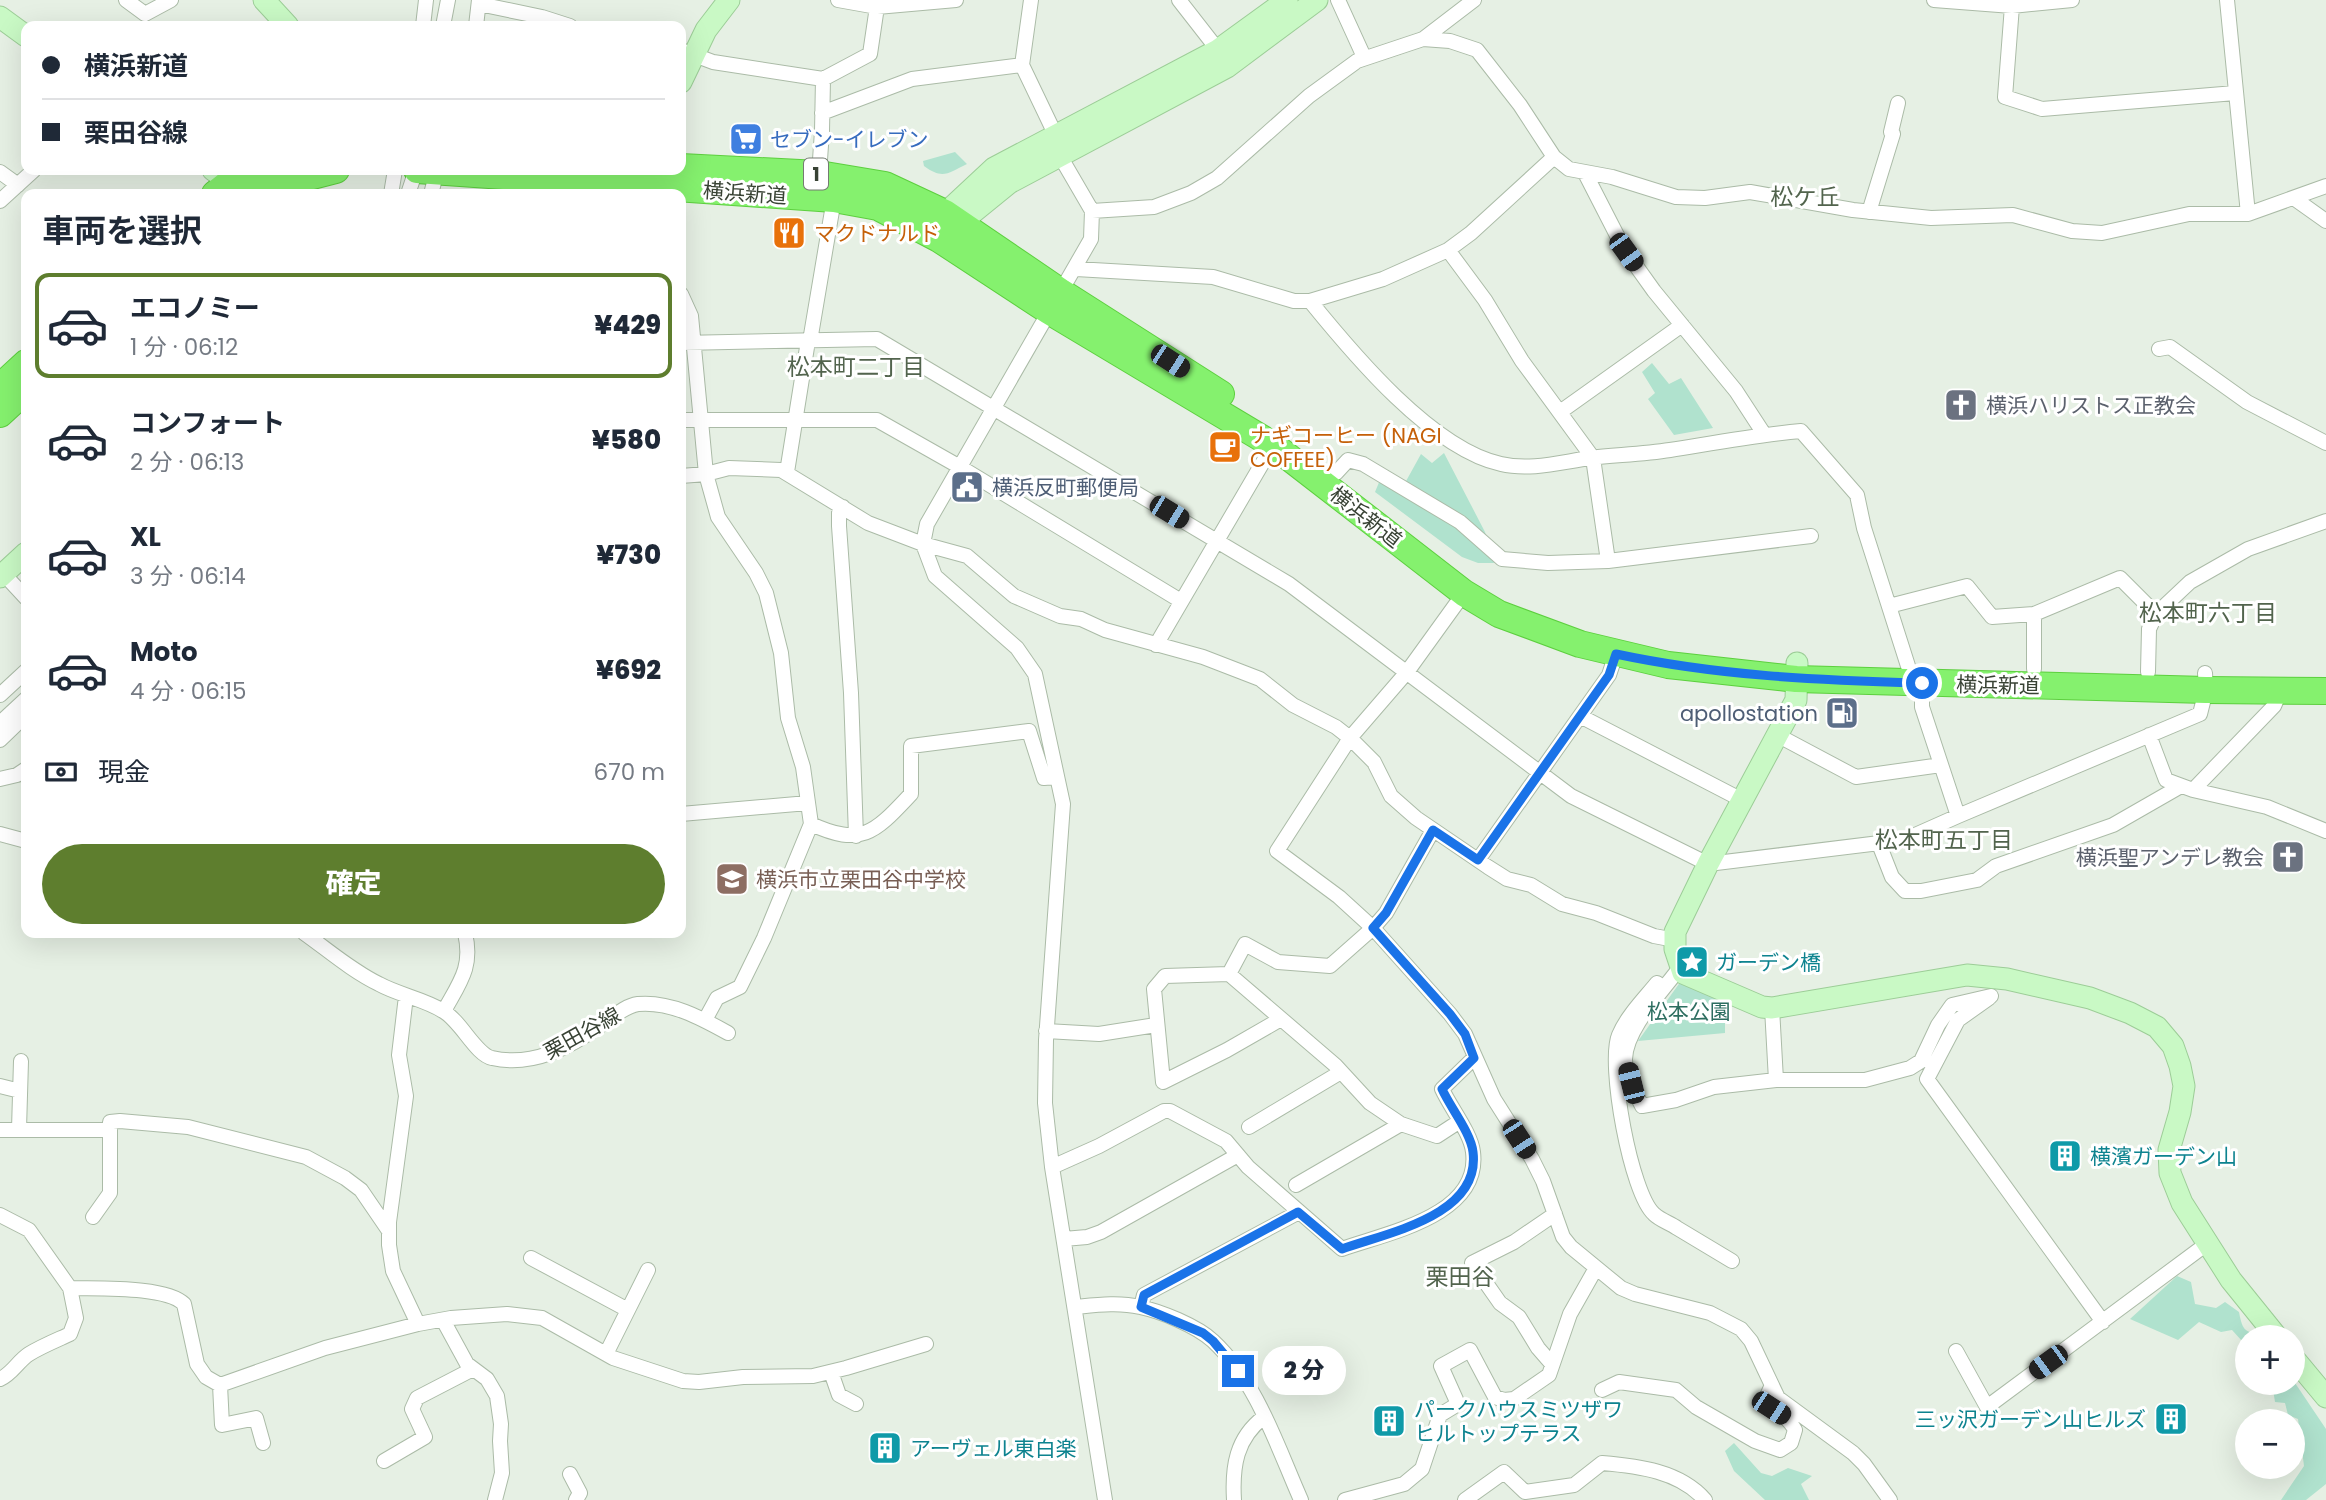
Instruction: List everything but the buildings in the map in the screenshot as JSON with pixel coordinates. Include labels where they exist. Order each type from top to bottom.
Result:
[{"type":"highway","name":"横浜新道","points":[[686,167],[819,174],[885,185],[942,227],[1273,445],[1464,593],[1499,614],[1580,644],[1668,665],[1797,671],[2206,682],[2326,675]]},
{"type":"highway","points":[[226,185],[252,175]]},
{"type":"highway","points":[[265,189],[317,175]]},
{"type":"highway","name":"横浜新道","points":[[425,176],[610,189]]},
{"type":"highway","name":"横浜新道","points":[[686,192],[834,199],[878,207],[942,227]]},
{"type":"highway","name":"横浜新道","points":[[1055,301],[1282,433],[1509,601],[1567,627],[1641,646],[1797,671]]},
{"type":"highway","points":[[0,414],[13,377]]},
{"type":"highway","name":"横浜新道","points":[[1915,674],[2034,669],[2148,672],[2206,682],[2281,690],[2326,691]]},
{"type":"street","points":[[126,0],[145,14],[171,0]]},
{"type":"street","points":[[264,0],[283,21]]},
{"type":"street","points":[[424,21],[426,0]]},
{"type":"street","points":[[444,21],[448,0]]},
{"type":"street","points":[[729,0],[687,53],[713,62],[823,79],[870,54],[877,4]]},
{"type":"street","points":[[838,0],[877,4],[956,0]]},
{"type":"street","points":[[1031,0],[1022,65],[1058,146],[1092,211],[1091,239],[927,524],[923,544],[935,576],[1017,648],[1035,674],[1063,804],[1046,1031],[1045,1103],[1052,1167],[1105,1500]]},
{"type":"street","points":[[1179,0],[1217,50]]},
{"type":"street","points":[[1058,146],[1217,50],[1287,0]]},
{"type":"street","points":[[942,227],[994,168],[1058,146],[1227,67],[1317,0]]},
{"type":"street","points":[[1338,0],[1364,57]]},
{"type":"street","points":[[1092,211],[1154,207],[1191,193],[1217,178],[1308,96],[1364,57],[1423,39],[1474,0]]},
{"type":"street","points":[[1934,0],[2014,4],[2072,0]]},
{"type":"street","points":[[2227,0],[2248,214]]},
{"type":"street","points":[[477,21],[479,2],[554,21]]},
{"type":"street","points":[[2014,4],[2005,97],[2042,109],[2235,93]]},
{"type":"street","points":[[0,17],[21,32]]},
{"type":"street","points":[[1423,39],[1450,41],[1477,50],[1520,105],[1554,157],[1569,169],[1612,177],[1676,197],[1705,198],[1750,192],[1869,212],[1931,218],[2013,215],[2071,231],[2102,233],[2189,214],[2248,214],[2326,186]]},
{"type":"street","points":[[822,113],[912,79],[1022,65]]},
{"type":"street","points":[[819,174],[823,79]]},
{"type":"street","points":[[1869,212],[1894,134],[1891,132],[1898,103]]},
{"type":"street","points":[[1076,269],[1213,277],[1294,301],[1310,301],[1382,279],[1448,250],[1471,233],[1554,157]]},
{"type":"street","points":[[0,172],[18,185]]},
{"type":"street","points":[[1585,173],[1624,249],[1736,391],[1764,434]]},
{"type":"street","points":[[0,201],[29,175]]},
{"type":"street","points":[[413,189],[425,176]]},
{"type":"street","points":[[2295,198],[2326,221]]},
{"type":"street","points":[[787,472],[834,199]]},
{"type":"street","points":[[1448,250],[1485,300],[1522,361],[1593,458],[1608,561]]},
{"type":"street","points":[[1310,301],[1345,345],[1392,393],[1440,434],[1472,455],[1502,465],[1531,467],[1801,431],[1857,495],[1864,528],[1889,606],[1915,674],[1922,707],[1958,816]]},
{"type":"street","points":[[686,305],[691,316],[687,343],[702,420],[706,474],[718,516],[766,593],[781,653],[788,718],[803,767],[811,824],[764,938],[740,987],[717,998],[705,1020]]},
{"type":"street","points":[[1560,412],[1682,325]]},
{"type":"street","points":[[687,343],[877,339],[1289,584],[1571,796],[1708,864],[1904,840],[2200,714],[2206,682]]},
{"type":"street","points":[[2159,349],[2170,347],[2247,402],[2326,443]]},
{"type":"street","points":[[686,420],[877,420],[1181,601]]},
{"type":"street","points":[[1156,645],[1273,445]]},
{"type":"street","points":[[1336,473],[1348,460],[1363,464],[1460,522],[1502,559],[1548,563],[1608,561],[1811,536]]},
{"type":"street","points":[[686,476],[729,468],[766,468],[787,472],[868,523],[923,544],[968,556],[1014,596],[1060,616],[1081,619],[1105,630],[1203,657],[1260,679],[1293,705],[1336,727],[1350,738],[1374,762],[1391,796],[1433,830],[1478,860],[1507,879],[1531,885],[1562,904],[1596,913],[1654,936],[1678,955]]},
{"type":"street","points":[[843,507],[839,513],[839,526],[851,693],[856,836]]},
{"type":"street","points":[[2148,672],[2149,629],[2156,614],[2190,582],[2248,549],[2326,521]]},
{"type":"street","points":[[21,556],[1,573],[21,593]]},
{"type":"street","points":[[1889,606],[1967,586],[1992,617],[2034,614],[2120,578],[2156,614]]},
{"type":"street","points":[[1464,593],[1407,672],[1350,738],[1277,851],[1339,897],[1373,928],[1465,1034],[1494,1099],[1532,1159],[1563,1237],[1620,1288],[1710,1313],[1741,1329],[1751,1341],[1778,1398],[1853,1453],[1890,1500]]},
{"type":"street","points":[[2034,614],[2034,669]]},
{"type":"street","points":[[1478,860],[1609,675],[1616,654]]},
{"type":"street","points":[[1797,671],[1796,699],[1675,932],[1683,973],[1762,1007],[1772,1008],[1967,975],[2007,979],[2090,998],[2130,1013],[2157,1027],[2173,1046],[2184,1086],[2169,1150],[2170,1173],[2182,1203],[2231,1280],[2267,1325]]},
{"type":"street","points":[[0,695],[21,676]]},
{"type":"street","points":[[1879,844],[1892,877],[1905,891],[1921,891],[1977,880],[1996,866],[2113,825],[2187,788],[2274,706],[2281,690]]},
{"type":"street","points":[[0,723],[21,704]]},
{"type":"street","points":[[1580,716],[1742,800]]},
{"type":"street","points":[[0,740],[21,720]]},
{"type":"street","points":[[811,824],[833,834],[856,836],[878,829],[911,794],[911,746],[1028,731],[1044,778],[1057,776]]},
{"type":"street","points":[[1777,735],[1857,777],[1941,765]]},
{"type":"street","points":[[2149,735],[2166,780],[2187,788],[2267,807],[2326,831]]},
{"type":"street","points":[[0,779],[21,772]]},
{"type":"street","points":[[686,814],[808,803]]},
{"type":"street","points":[[1229,974],[1245,944],[1278,962],[1330,966],[1386,913],[1433,830]]},
{"type":"street","points":[[0,834],[21,840]]},
{"type":"street","name":"栗田谷線","points":[[311,938],[378,984],[444,1011],[470,1037],[480,1053],[491,1058],[526,1060],[546,1056],[575,1042],[624,1009],[637,1004],[671,1008],[705,1020],[728,1033]]},
{"type":"street","points":[[444,1011],[467,970],[467,938]]},
{"type":"street","points":[[1678,955],[1629,1037],[1625,1061],[1631,1083],[1642,1106],[1676,1100],[1714,1087],[1776,1080],[1865,1080],[1910,1068],[1921,1061],[1938,1025],[1952,1005],[1991,996]]},
{"type":"street","points":[[1678,955],[1618,1036],[1615,1068],[1620,1115],[1629,1143],[1635,1179],[1653,1213],[1732,1261]]},
{"type":"street","points":[[1281,1019],[1163,1086],[1154,989],[1166,976],[1229,974],[1281,1019],[1342,1072],[1370,1103],[1401,1124],[1437,1136],[1460,1121]]},
{"type":"street","points":[[2007,979],[1991,996],[1958,1020],[1927,1079],[2103,1322]]},
{"type":"street","points":[[406,996],[399,1055],[406,1096],[389,1231],[393,1272],[418,1324]]},
{"type":"street","points":[[1772,1008],[1776,1080]]},
{"type":"street","points":[[1046,1031],[1099,1034],[1156,1025]]},
{"type":"street","points":[[1052,1167],[1166,1109],[1226,1141],[1248,1167],[1342,1249],[1433,1217],[1452,1205],[1466,1187],[1474,1150],[1442,1089],[1474,1058]]},
{"type":"street","points":[[19,1129],[21,1061]]},
{"type":"street","points":[[1249,1127],[1342,1072]]},
{"type":"street","points":[[0,1086],[20,1091]]},
{"type":"street","points":[[93,1217],[110,1193],[110,1122],[120,1121],[174,1125],[306,1157],[361,1190],[389,1231]]},
{"type":"street","points":[[1296,1185],[1401,1124]]},
{"type":"street","points":[[0,1130],[109,1130]]},
{"type":"street","points":[[1064,1239],[1087,1237],[1101,1232],[1238,1156]]},
{"type":"street","points":[[1141,1307],[1144,1295],[1298,1212]]},
{"type":"street","points":[[1551,1363],[1518,1317],[1500,1303],[1472,1263],[1514,1242],[1555,1214]]},
{"type":"street","points":[[0,1215],[29,1230],[70,1288],[76,1318],[70,1334],[28,1354],[13,1368],[9,1376],[0,1379]]},
{"type":"street","points":[[1956,1351],[1987,1407],[2208,1243]]},
{"type":"street","points":[[531,1258],[628,1310]]},
{"type":"street","points":[[1345,1500],[1404,1484],[1422,1469],[1440,1415],[1458,1404],[1441,1366],[1470,1350],[1495,1397],[1504,1400],[1514,1399],[1541,1382],[1552,1369],[1551,1363],[1570,1314],[1596,1268]]},
{"type":"street","points":[[606,1353],[648,1270]]},
{"type":"street","points":[[70,1288],[159,1293],[177,1298],[184,1304],[197,1364],[206,1377],[220,1385],[325,1348],[418,1324],[507,1314],[542,1318],[606,1353],[683,1381],[813,1376],[926,1344]]},
{"type":"street","points":[[1075,1307],[1141,1307],[1190,1327],[1213,1341],[1238,1371],[1264,1417],[1301,1500]]},
{"type":"street","points":[[443,1320],[467,1364],[487,1379],[497,1396],[501,1424],[502,1473],[495,1500]]},
{"type":"street","points":[[384,1461],[425,1437],[412,1409],[416,1398],[473,1369]]},
{"type":"street","points":[[831,1372],[839,1395],[856,1404]]},
{"type":"street","points":[[2305,1372],[2326,1397]]},
{"type":"street","points":[[1602,1390],[1619,1382],[1676,1390],[1696,1407],[1755,1441],[1780,1450],[1791,1443],[1796,1430],[1790,1420],[1771,1408],[1766,1396],[1771,1387]]},
{"type":"street","points":[[220,1385],[222,1425],[256,1418],[263,1443]]},
{"type":"street","points":[[1234,1500],[1233,1473],[1236,1455],[1248,1430],[1264,1417]]},
{"type":"street","points":[[1465,1500],[1504,1472],[1525,1492],[1574,1485],[1602,1464],[1644,1467],[1695,1489],[1705,1500]]},
{"type":"street","points":[[570,1474],[580,1493],[576,1500]]},
{"type":"green space","points":[[955,152],[967,164],[945,174],[936,173],[924,166],[923,161]]},
{"type":"green space","points":[[1652,363],[1669,384],[1681,378],[1713,428],[1674,435],[1648,399],[1655,393],[1642,372]]},
{"type":"green space","points":[[1444,453],[1485,532],[1494,563],[1478,563],[1462,557],[1375,492],[1380,480],[1400,492],[1421,454],[1432,463]]},
{"type":"green space","name":"松本公園","points":[[1681,981],[1725,1000],[1725,1033],[1638,1041]]},
{"type":"green space","points":[[2177,1276],[2191,1282],[2195,1304],[2216,1308],[2225,1302],[2239,1312],[2243,1325],[2235,1325],[2235,1333],[2232,1330],[2221,1332],[2199,1322],[2178,1340],[2130,1319]]},
{"type":"green space","points":[[2274,1395],[2303,1395],[2326,1429],[2326,1484],[2306,1500],[2281,1500],[2295,1479],[2305,1479],[2305,1409],[2286,1409],[2285,1403],[2275,1402]]},
{"type":"green space","points":[[1734,1443],[1761,1473],[1772,1476],[1788,1468],[1812,1476],[1801,1484],[1809,1500],[1765,1500],[1734,1471],[1725,1451]]},
{"type":"place","name":"セブン-イレブン","points":[[746,139]]},
{"type":"place","name":"マクドナルド","points":[[789,233]]},
{"type":"place","name":"横浜ハリストス正教会","points":[[1961,405]]},
{"type":"place","name":"ナギコーヒー (NAGI COFFEE)","points":[[1225,447]]},
{"type":"place","name":"横浜反町郵便局","points":[[967,487]]},
{"type":"place","name":"apollostation","points":[[1842,713]]},
{"type":"place","name":"横浜聖アンデレ教会","points":[[2288,857]]},
{"type":"place","name":"横浜市立栗田谷中学校","points":[[732,879]]},
{"type":"place","name":"ガーデン橋","points":[[1692,962]]},
{"type":"place","name":"横濱ガーデン山","points":[[2065,1156]]},
{"type":"place","name":"三ッ沢ガーデン山ヒルズ","points":[[2171,1419]]},
{"type":"place","name":"パークハウスミツザワ ヒルトップテラス","points":[[1389,1421]]},
{"type":"place","name":"アーヴェル東白楽","points":[[885,1448]]},
{"type":"district","name":"松ケ丘","points":[[1805,197]]},
{"type":"district","name":"松本町二丁目","points":[[856,367]]},
{"type":"district","name":"松本町六丁目","points":[[2208,613]]},
{"type":"district","name":"松本町五丁目","points":[[1944,840]]},
{"type":"district","name":"栗田谷","points":[[1460,1277]]},
{"type":"route","points":[[1238,1371],[1203,1333],[1141,1307],[1144,1295],[1298,1212],[1342,1249],[1433,1217],[1452,1205],[1466,1187],[1474,1150],[1442,1089],[1474,1058],[1465,1034],[1450,1014],[1373,928],[1386,913],[1433,830],[1478,860],[1609,675],[1616,654],[1668,665],[1754,676],[1922,683]]}]
